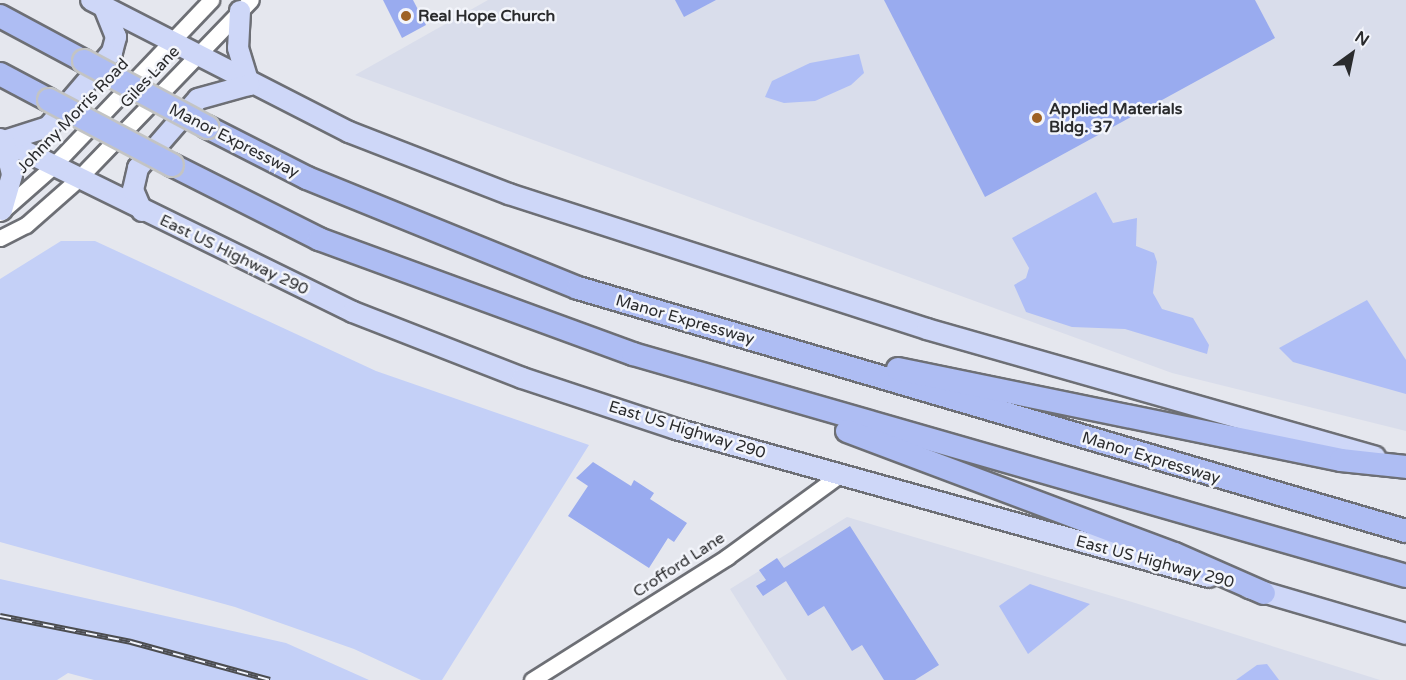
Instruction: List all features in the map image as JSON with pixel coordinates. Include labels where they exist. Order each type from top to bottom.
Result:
[{"type":"highway","name":"Manor Expressway","points":[[0,16],[307,178],[578,288],[1406,531]]},
{"type":"highway","points":[[0,74],[172,165],[319,239],[438,286],[748,391],[1264,593]]},
{"type":"highway","points":[[785,348],[1341,460],[1406,466]]},
{"type":"highway","points":[[748,391],[1406,576]]},
{"type":"main road","points":[[98,4],[249,85],[349,132],[674,251],[1406,466]]},
{"type":"main road","points":[[1,211],[12,174],[2,140],[48,127],[112,52],[116,37],[98,4]]},
{"type":"main road","points":[[245,6],[238,48],[249,85]]},
{"type":"main road","points":[[142,211],[133,190],[138,168],[198,99],[249,85]]},
{"type":"main road","name":"East US Highway 290","points":[[2,140],[76,180],[353,312],[522,378],[842,474],[1406,634]]},
{"type":"street","name":"Giles Lane","points":[[169,42],[212,0]]},
{"type":"street","name":"Giles Lane","points":[[76,180],[245,6]]},
{"type":"street","name":"Johnny Morris Road","points":[[1,211],[52,167],[169,42]]},
{"type":"street","points":[[0,238],[26,225],[76,180]]},
{"type":"street","name":"Crofford Lane","points":[[531,680],[727,557],[842,474]]},
{"type":"shaded area","points":[[488,0],[1406,0],[1406,431],[1172,373],[355,75]]},
{"type":"shaded area","points":[[859,54],[864,73],[851,85],[815,101],[784,103],[765,97],[772,81],[810,63]]},
{"type":"shaded area","points":[[1096,192],[1113,223],[1137,218],[1136,246],[1154,253],[1157,262],[1153,293],[1162,309],[1193,318],[1209,345],[1207,354],[1125,329],[1072,327],[1026,312],[1014,285],[1026,278],[1029,268],[1012,238]]},
{"type":"shaded area","points":[[61,241],[95,241],[376,371],[589,445],[442,680],[421,680],[354,649],[235,607],[0,542],[0,279]]},
{"type":"shaded area","points":[[1367,300],[1406,360],[1406,394],[1293,362],[1279,348]]},
{"type":"shaded area","points":[[847,517],[1132,602],[1380,680],[787,680],[730,589]]},
{"type":"shaded area","points":[[0,579],[286,643],[369,680],[94,680],[68,673],[57,680],[0,680]]},
{"type":"shaded area","points":[[1030,584],[1090,604],[1028,654],[999,606]]},
{"type":"shaded area","points":[[1267,664],[1279,680],[1236,680],[1257,665]]},
{"type":"building","name":"Real Hope Church","points":[[383,0],[413,0],[426,25],[402,38]]},
{"type":"building","points":[[675,0],[716,0],[684,17]]},
{"type":"building","name":"Applied Materials Bldg. 37","points":[[884,0],[1255,0],[1275,38],[985,197]]},
{"type":"building","points":[[593,462],[631,486],[634,480],[654,493],[650,499],[687,523],[674,542],[668,538],[649,568],[568,516],[588,486],[576,478]]},
{"type":"building","points":[[850,526],[939,665],[915,680],[884,680],[862,645],[852,651],[824,606],[808,616],[786,581],[763,596],[756,586],[766,580],[759,570],[777,558],[784,568]]},
{"type":"railway","points":[[0,616],[131,642],[270,680]]},
{"type":"place","name":"Real Hope Church","points":[[406,16]]},
{"type":"place","name":"Applied Materials Bldg. 37","points":[[1037,118]]}]
